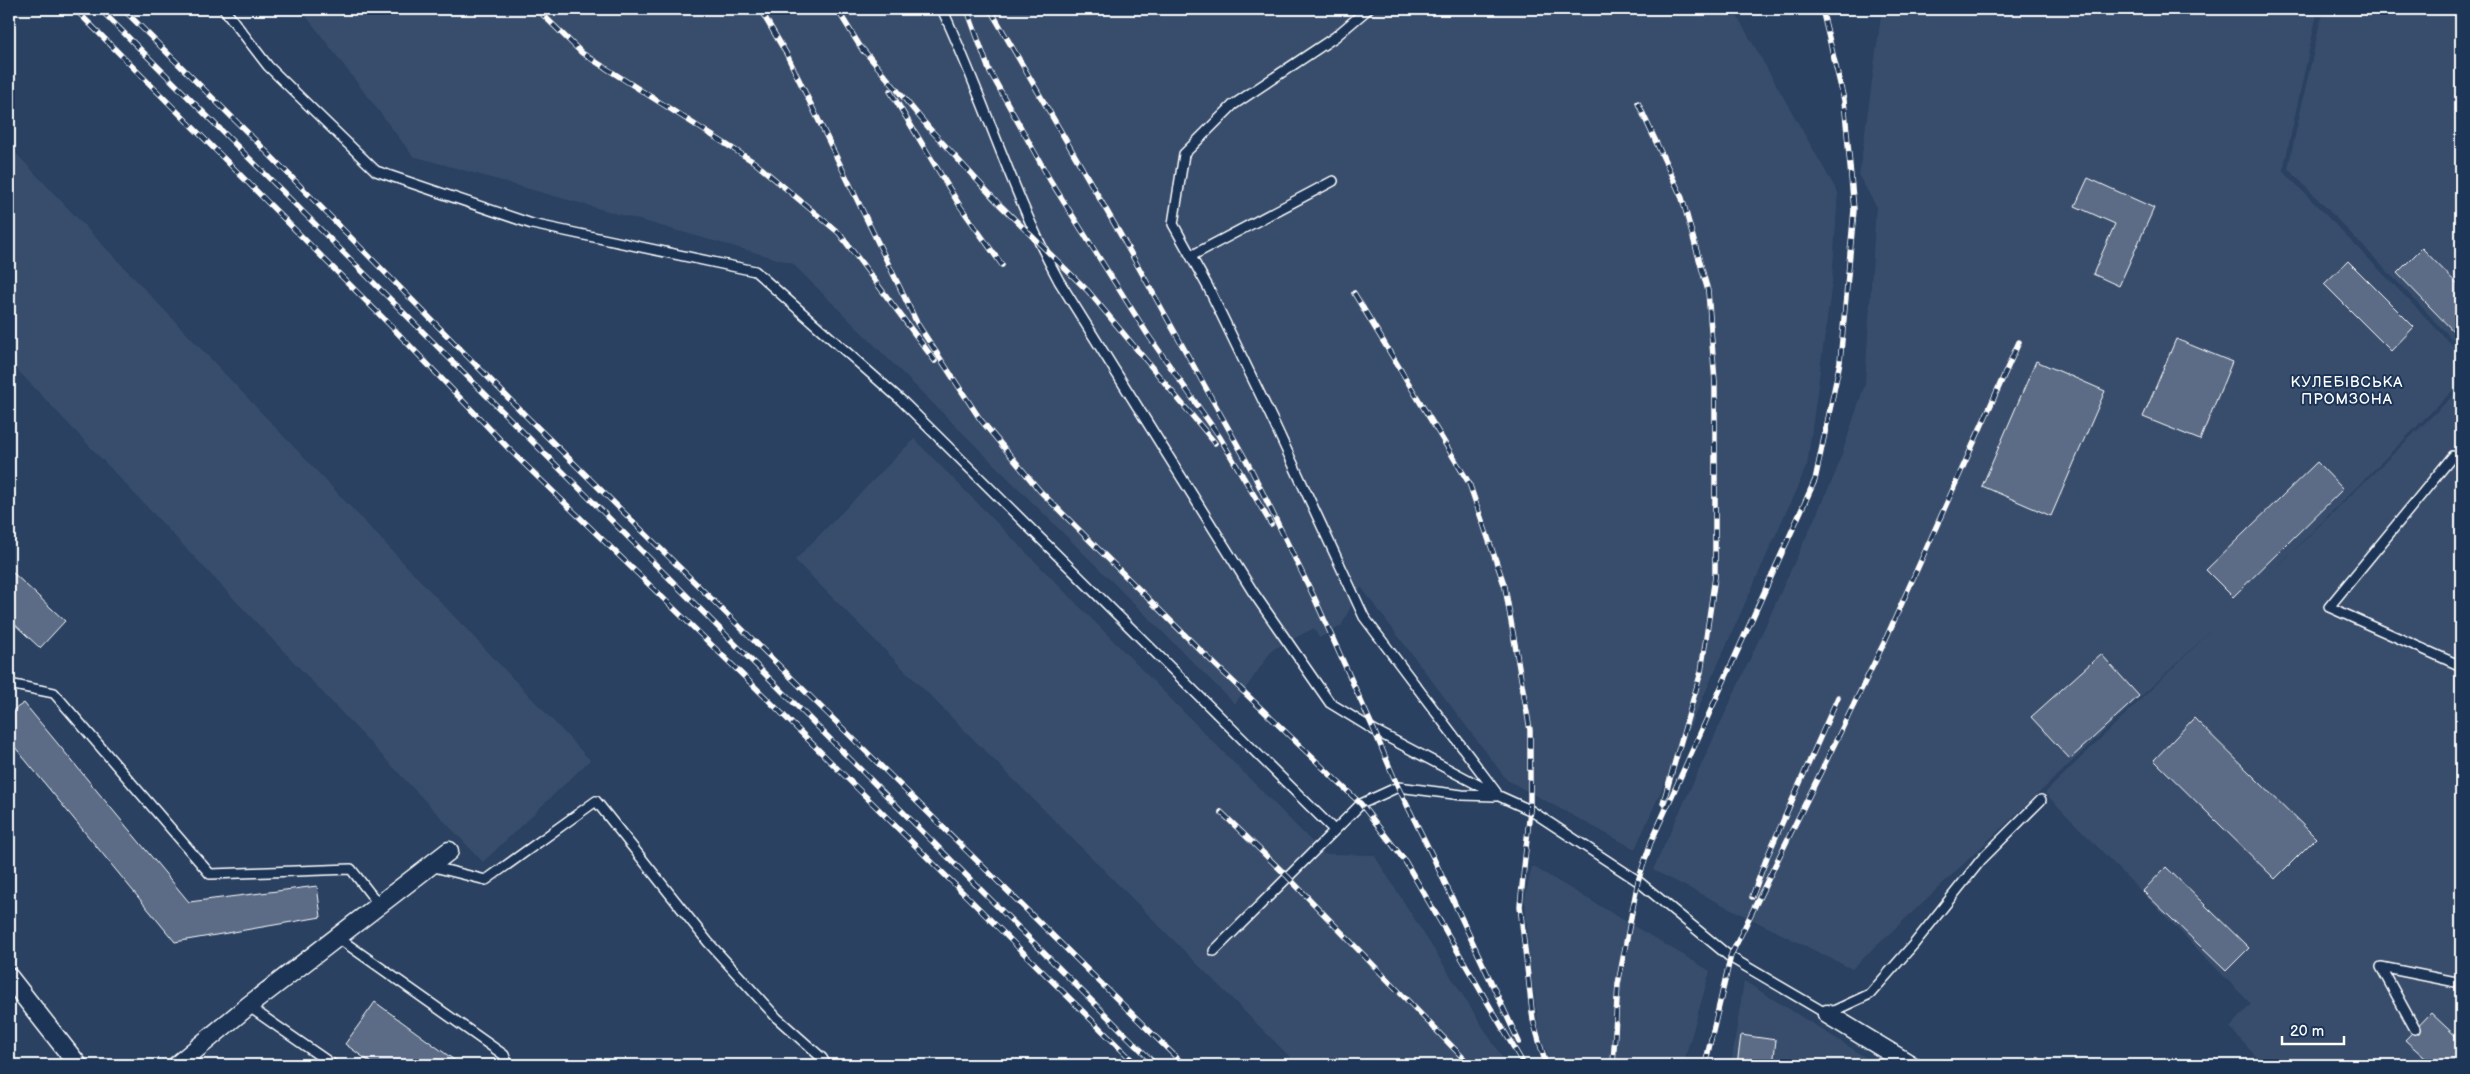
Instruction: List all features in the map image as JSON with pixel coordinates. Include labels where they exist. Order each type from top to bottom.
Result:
[{"type":"street","points":[[177,1065],[248,1006],[449,851]]},
{"type":"street","points":[[9,977],[78,1065]]},
{"type":"street","points":[[1827,1014],[1902,1062]]},
{"type":"lane","points":[[224,9],[268,66],[376,170],[532,224],[755,271],[902,401],[1334,830]]},
{"type":"lane","points":[[942,9],[959,44],[1037,241],[1059,281],[1253,592],[1330,703],[1374,730],[1499,796],[1530,810],[1638,880],[1730,957],[1827,1014],[1870,994],[1914,944],[1981,860],[2041,800]]},
{"type":"lane","points":[[1368,9],[1336,37],[1234,105],[1184,154],[1173,224],[1191,256],[1274,423],[1364,617],[1499,796]]},
{"type":"lane","points":[[1191,256],[1333,181]]},
{"type":"lane","points":[[2458,456],[2328,606],[2461,666]]},
{"type":"lane","points":[[9,684],[54,693],[210,874],[351,869],[379,904]]},
{"type":"lane","points":[[1214,951],[1361,804],[1398,787],[1462,795],[1499,796]]},
{"type":"lane","points":[[429,866],[486,880],[596,801],[708,942],[777,1018],[822,1058],[826,1065]]},
{"type":"lane","points":[[337,937],[504,1055],[508,1065]]},
{"type":"lane","points":[[2415,1029],[2381,967],[2461,983]]},
{"type":"lane","points":[[248,1006],[332,1065]]},
{"type":"shaded area","points":[[301,9],[1733,9],[1838,193],[1832,282],[1807,465],[1635,849],[1507,780],[1361,587],[1341,626],[1319,638],[1314,628],[1272,650],[1235,704],[792,263],[413,156]]},
{"type":"shaded area","points":[[1882,9],[2318,9],[2283,171],[2461,354],[2461,382],[2267,577],[2461,388],[2461,1065],[2264,1065],[2230,1028],[2251,1004],[2045,793],[2219,623],[1852,969],[1653,870],[1836,472],[1865,384],[1876,206],[1859,176]]},
{"type":"shaded area","points":[[2323,9],[2461,9],[2461,348],[2288,168]]},
{"type":"shaded area","points":[[9,146],[590,760],[483,862],[9,361]]},
{"type":"shaded area","points":[[914,439],[1324,854],[1374,855],[1505,1062],[1502,1065],[1298,1065],[795,560]]},
{"type":"shaded area","points":[[1532,866],[1710,971],[1683,1065],[1551,1065],[1539,1029],[1530,964],[1525,899]]},
{"type":"shaded area","points":[[1744,981],[1829,1034],[1877,1065],[1731,1065]]},
{"type":"building","points":[[2088,178],[2154,208],[2119,286],[2093,274],[2115,224],[2075,206]]},
{"type":"building","points":[[2422,248],[2461,288],[2461,339],[2397,273]]},
{"type":"building","points":[[2348,261],[2414,327],[2391,351],[2324,284]]},
{"type":"building","points":[[2176,339],[2232,362],[2200,440],[2143,417]]},
{"type":"building","points":[[2036,361],[2105,391],[2051,516],[1982,486]]},
{"type":"building","points":[[2317,462],[2343,489],[2233,597],[2206,570]]},
{"type":"building","points":[[9,569],[65,621],[40,648],[9,619]]},
{"type":"building","points":[[2101,654],[2139,696],[2070,759],[2031,717]]},
{"type":"building","points":[[24,703],[189,902],[317,886],[321,917],[175,942],[9,740],[9,713]]},
{"type":"building","points":[[2194,718],[2316,838],[2275,879],[2154,760]]},
{"type":"building","points":[[2166,867],[2249,948],[2226,971],[2143,891]]},
{"type":"building","points":[[375,1002],[461,1065],[374,1065],[345,1044]]},
{"type":"building","points":[[2431,1013],[2461,1041],[2461,1065],[2433,1065],[2405,1040]]},
{"type":"building","points":[[1741,1035],[1776,1040],[1773,1065],[1737,1065]]},
{"type":"building","points":[[2038,1057],[2049,1065],[2033,1065]]},
{"type":"railway","points":[[75,9],[390,325],[511,451],[755,687],[1137,1065]]},
{"type":"railway","points":[[100,9],[1156,1065]]},
{"type":"railway","points":[[123,9],[256,141],[527,417],[1184,1065]]},
{"type":"railway","points":[[537,9],[582,53],[754,162],[839,233],[935,361]]},
{"type":"railway","points":[[760,9],[786,53],[917,323],[980,419],[1040,491],[1201,651],[1361,804],[1405,861],[1524,1065]]},
{"type":"railway","points":[[837,9],[863,51]]},
{"type":"railway","points":[[967,9],[989,70],[1050,180],[1148,335],[1219,436],[1271,524]]},
{"type":"railway","points":[[990,9],[1119,232],[1251,469],[1314,597],[1398,787],[1433,857],[1519,1042]]},
{"type":"railway","points":[[1613,1065],[1618,984],[1638,881],[1651,842],[1815,480],[1840,362],[1854,210],[1844,100],[1822,9]]},
{"type":"railway","points":[[861,47],[929,128],[999,204],[1088,291],[1215,443]]},
{"type":"railway","points":[[890,91],[960,206],[1002,265]]},
{"type":"railway","points":[[1638,103],[1682,198],[1708,291],[1715,382],[1715,577],[1701,672],[1663,803]]},
{"type":"railway","points":[[1354,293],[1469,483],[1505,587],[1530,730],[1530,810],[1520,906],[1533,1020],[1546,1065]]},
{"type":"railway","points":[[1730,957],[1884,643],[2019,342]]},
{"type":"railway","points":[[1752,897],[1767,857],[1838,697]]},
{"type":"railway","points":[[1221,812],[1287,876],[1470,1065]]},
{"type":"railway","points":[[1705,1065],[1732,951]]},
{"type":"district","name":"КУЛЕБІВСЬКА ПРОМЗОНА","points":[[2347,390]]}]
